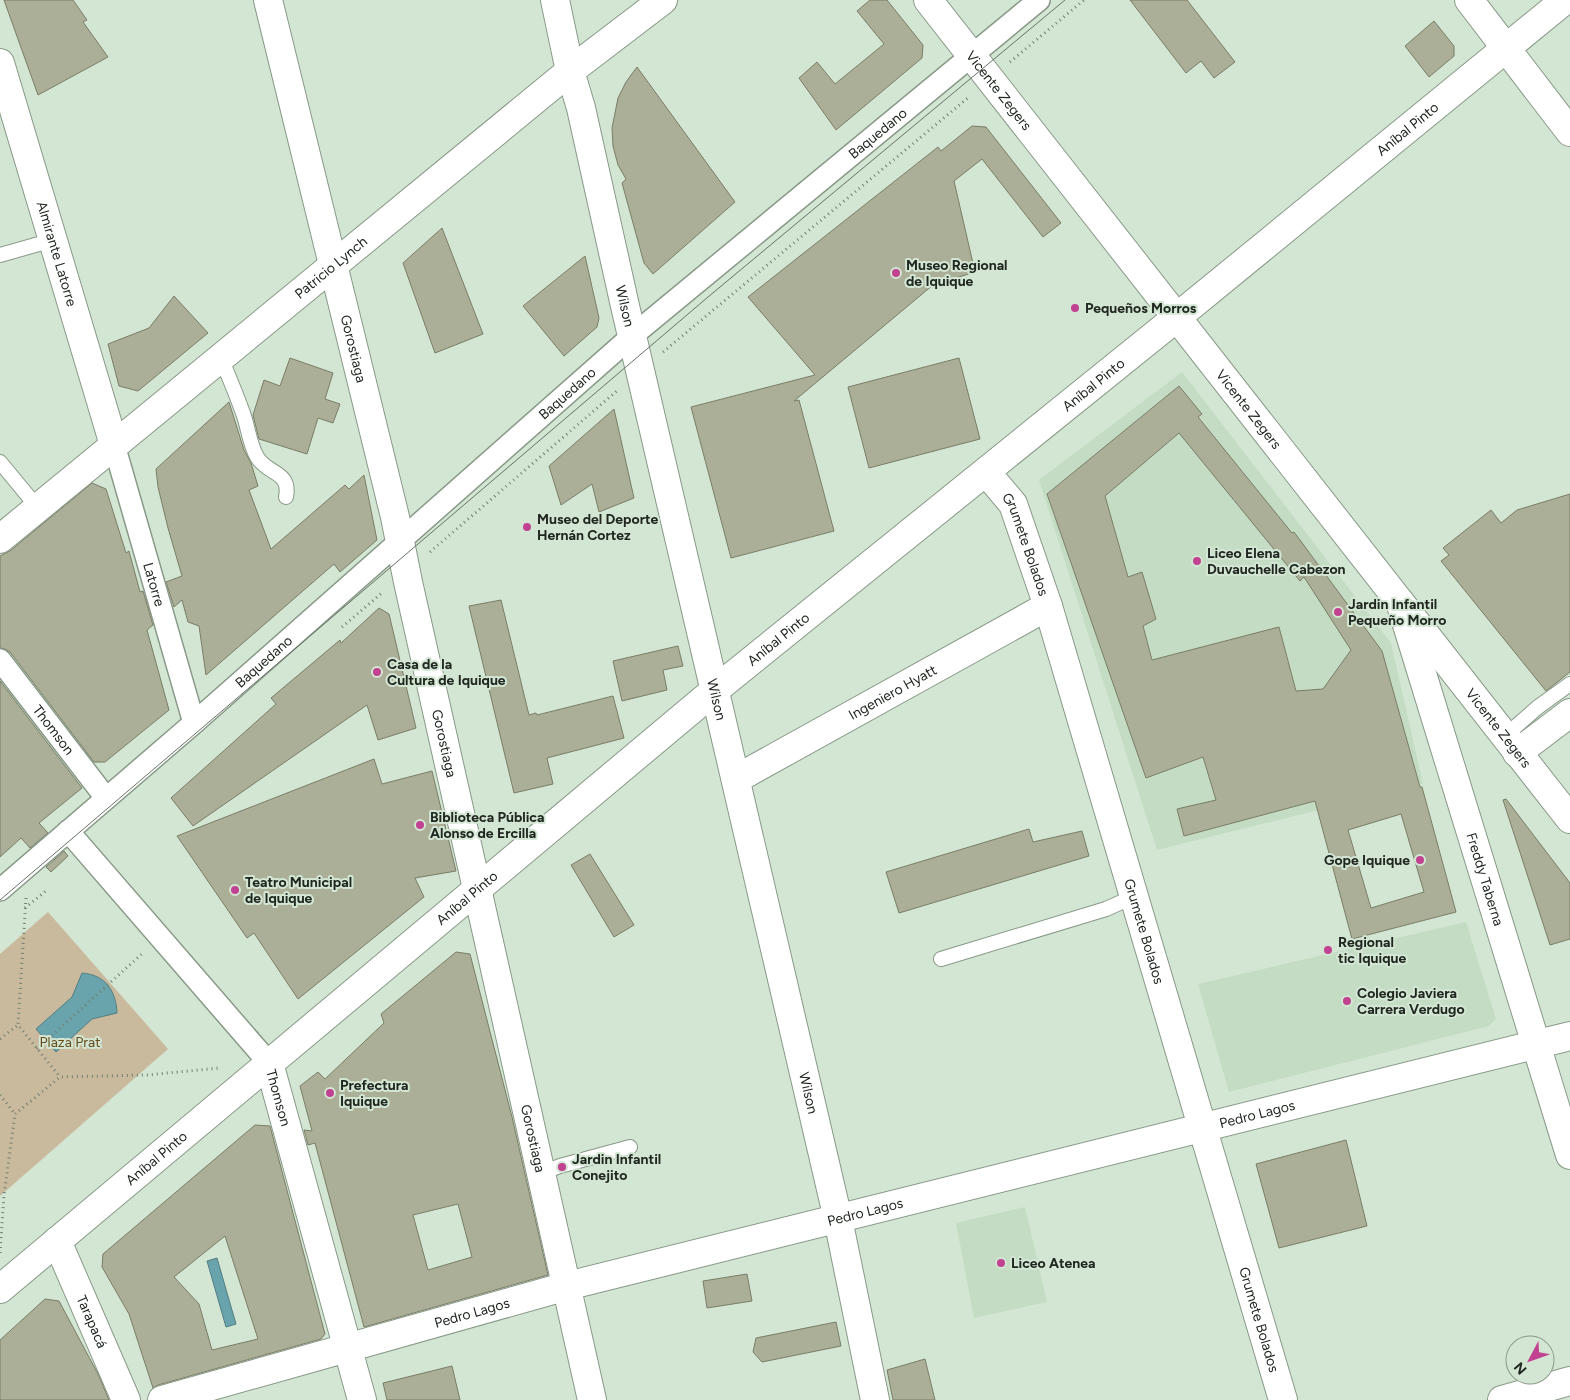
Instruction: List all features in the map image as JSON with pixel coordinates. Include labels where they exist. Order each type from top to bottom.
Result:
[{"type":"street","name":"Gorostiaga","points":[[268,0],[400,541],[592,1400]]},
{"type":"street","name":"Wilson","points":[[555,0],[838,1218],[875,1400]]},
{"type":"street","name":"Patricio Lynch","points":[[0,539],[570,71],[663,0]]},
{"type":"street","name":"Vicente Zegers","points":[[928,0],[1570,820]]},
{"type":"street","name":"Baquedano","points":[[0,890],[194,723],[632,336],[1039,0]]},
{"type":"street","points":[[1469,0],[1570,132]]},
{"type":"street","name":"Aníbal Pinto","points":[[0,1289],[715,690],[1176,318],[1565,0]]},
{"type":"street","name":"Almirante Latorre","points":[[0,63],[114,445]]},
{"type":"street","name":"Latorre","points":[[114,445],[194,723]]},
{"type":"street","name":"Grumete Bolados","points":[[986,472],[1013,504],[1048,606],[1283,1400]]},
{"type":"street","name":"Freddy Taberna","points":[[1400,602],[1570,1155]]},
{"type":"street","name":"Ingeniero Hyatt","points":[[736,779],[1048,606]]},
{"type":"street","name":"Thomson","points":[[0,660],[106,798]]},
{"type":"street","points":[[1511,744],[1570,713]]},
{"type":"street","name":"Thomson","points":[[68,831],[269,1064],[362,1400]]},
{"type":"street","name":"Pedro Lagos","points":[[162,1400],[567,1286],[1570,1036]]},
{"type":"street","name":"Tarapacá","points":[[57,1241],[126,1400]]},
{"type":"street","points":[[1502,1400],[1570,1381]]},
{"type":"lane","points":[[0,255],[53,240]]},
{"type":"lane","points":[[221,358],[237,395],[256,456],[264,465],[284,479],[288,487],[286,497]]},
{"type":"lane","points":[[0,462],[38,508]]},
{"type":"lane","points":[[1511,744],[1538,707],[1570,684]]},
{"type":"lane","points":[[942,959],[1106,909],[1135,896]]},
{"type":"lane","points":[[542,1173],[560,1166],[630,1147]]},
{"type":"path","points":[[338,630],[640,371],[1084,0]]},
{"type":"path","points":[[28,866],[18,1025],[60,1077]]},
{"type":"path","points":[[25,908],[47,890]]},
{"type":"path","points":[[37,1049],[160,938]]},
{"type":"path","points":[[0,1040],[18,1025]]},
{"type":"path","points":[[0,1256],[4,1196],[15,1114],[60,1077],[147,1075],[222,1068]]},
{"type":"path","points":[[0,1095],[15,1114]]},
{"type":"shaded area","name":"Liceo Elena Duvauchelle Cabezon","points":[[1182,372],[1391,643],[1423,784],[1157,850],[1039,480]]},
{"type":"shaded area","name":"Colegio Javiera Carrera Verdugo","points":[[1466,922],[1496,1019],[1489,1026],[1229,1092],[1198,984]]},
{"type":"shaded area","name":"Liceo Atenea","points":[[1025,1207],[1047,1302],[974,1318],[956,1223]]},
{"type":"green space","name":"Plaza Prat","points":[[48,912],[168,1049],[0,1196],[0,954]]},
{"type":"water","points":[[82,973],[97,977],[108,985],[112,991],[117,1013],[92,1019],[56,1052],[36,1029],[72,997]]},
{"type":"water","points":[[217,1258],[236,1324],[226,1327],[207,1261]]},
{"type":"building","points":[[4,0],[73,0],[87,20],[83,22],[108,57],[38,95]]},
{"type":"building","points":[[870,0],[887,0],[923,45],[922,58],[836,130],[799,78],[817,62],[835,84],[884,44],[857,11]]},
{"type":"building","points":[[1130,0],[1187,0],[1235,62],[1214,78],[1201,61],[1186,73]]},
{"type":"building","points":[[1434,21],[1454,46],[1454,56],[1429,77],[1405,46]]},
{"type":"building","points":[[637,67],[735,202],[653,274],[644,263],[622,183],[626,179],[618,165],[613,146],[612,128],[618,98],[626,82]]},
{"type":"building","points":[[972,126],[986,127],[1061,223],[1043,237],[982,159],[954,181],[975,272],[933,285],[794,401],[799,400],[834,531],[731,558],[691,407],[815,375],[748,297],[938,147],[941,151]]},
{"type":"building","points":[[442,228],[483,334],[435,353],[403,263]]},
{"type":"building","points":[[585,256],[599,318],[597,327],[564,356],[523,306]]},
{"type":"building","points":[[174,296],[208,333],[138,391],[119,386],[108,344],[149,328]]},
{"type":"building","points":[[290,358],[333,373],[325,399],[340,404],[333,423],[318,418],[307,454],[259,439],[253,415],[264,380],[280,386]]},
{"type":"building","points":[[959,358],[980,439],[869,468],[848,387]]},
{"type":"building","points":[[1179,386],[1202,414],[1198,417],[1292,533],[1294,532],[1382,651],[1456,912],[1352,939],[1315,801],[1184,836],[1177,809],[1216,800],[1203,757],[1146,778],[1047,494]],"holes":[[[1179,433],[1300,581],[1304,577],[1351,650],[1323,689],[1296,691],[1279,627],[1152,660],[1143,626],[1156,619],[1142,572],[1128,577],[1105,496]],[[1401,814],[1424,892],[1371,908],[1348,830]]]},
{"type":"building","points":[[229,402],[258,486],[249,490],[271,549],[345,485],[349,489],[364,475],[377,540],[340,572],[334,564],[206,675],[199,626],[188,622],[182,600],[174,607],[166,582],[182,576],[158,487],[156,469]]},
{"type":"building","points":[[614,409],[634,498],[599,512],[592,484],[561,505],[549,466]]},
{"type":"building","points":[[92,483],[106,489],[126,553],[129,551],[140,592],[143,591],[153,625],[147,630],[169,710],[105,762],[94,762],[10,652],[0,648],[0,556],[10,551]]},
{"type":"building","points":[[1570,494],[1570,672],[1546,691],[1441,561],[1449,555],[1443,548],[1491,510],[1501,523],[1517,510]]},
{"type":"building","points":[[501,600],[529,715],[536,713],[537,715],[613,696],[624,738],[547,758],[553,784],[514,793],[469,606]]},
{"type":"building","points":[[379,608],[389,614],[416,728],[378,740],[367,705],[193,826],[171,798],[276,704],[271,698],[340,640],[341,643]]},
{"type":"building","points":[[678,646],[683,666],[663,670],[667,690],[622,701],[613,661]]},
{"type":"building","points":[[0,681],[82,788],[39,823],[48,833],[30,848],[21,838],[0,857]]},
{"type":"building","points":[[374,759],[382,784],[432,771],[456,871],[415,878],[424,897],[298,999],[254,933],[247,938],[177,836]]},
{"type":"building","points":[[1506,799],[1570,883],[1570,939],[1550,945],[1503,800]]},
{"type":"building","points":[[1029,829],[1033,842],[1082,831],[1089,856],[899,913],[886,872]]},
{"type":"building","points":[[64,851],[68,856],[51,872],[46,867]]},
{"type":"building","points":[[590,854],[634,925],[614,937],[571,865]]},
{"type":"building","points":[[456,952],[470,954],[512,1117],[548,1275],[364,1327],[315,1143],[308,1145],[304,1130],[312,1131],[300,1086],[318,1072],[325,1079],[384,1023],[381,1014]],"holes":[[[458,1204],[472,1257],[428,1270],[413,1215]]]},
{"type":"building","points":[[255,1125],[270,1126],[325,1334],[321,1339],[153,1388],[129,1314],[102,1267],[103,1254]],"holes":[[[225,1236],[258,1339],[212,1350],[199,1304],[174,1277]]]},
{"type":"building","points":[[1346,1140],[1367,1226],[1279,1248],[1256,1164]]},
{"type":"building","points":[[747,1274],[752,1301],[707,1308],[703,1281]]},
{"type":"building","points":[[45,1299],[59,1301],[98,1374],[109,1400],[0,1400],[0,1340]]},
{"type":"building","points":[[836,1322],[841,1346],[762,1362],[753,1352],[756,1338]]},
{"type":"building","points":[[925,1359],[935,1400],[893,1400],[887,1370]]},
{"type":"building","points":[[452,1366],[460,1400],[387,1400],[383,1383]]},
{"type":"tram line","points":[[0,900],[708,297],[1065,0]]},
{"type":"place","name":"Museo Regional de Iquique","points":[[896,273]]},
{"type":"place","name":"Pequeños Morros","points":[[1075,308]]},
{"type":"place","name":"Museo del Deporte Hernán Cortez","points":[[527,527]]},
{"type":"place","name":"Liceo Elena Duvauchelle Cabezon","points":[[1197,561]]},
{"type":"place","name":"Jardin Infantil Pequeño Morro","points":[[1338,612]]},
{"type":"place","name":"Casa de la Cultura de Iquique","points":[[377,672]]},
{"type":"place","name":"Biblioteca Pública Alonso de Ercilla","points":[[420,825]]},
{"type":"place","name":"Gope Iquique","points":[[1420,860]]},
{"type":"place","name":"Teatro Municipal de Iquique","points":[[235,890]]},
{"type":"place","name":"Regional tic Iquique","points":[[1328,950]]},
{"type":"place","name":"Colegio Javiera Carrera Verdugo","points":[[1347,1001]]},
{"type":"place","name":"Prefectura Iquique","points":[[330,1093]]},
{"type":"place","name":"Jardin Infantil Conejito","points":[[562,1167]]},
{"type":"place","name":"Liceo Atenea","points":[[1001,1263]]}]
